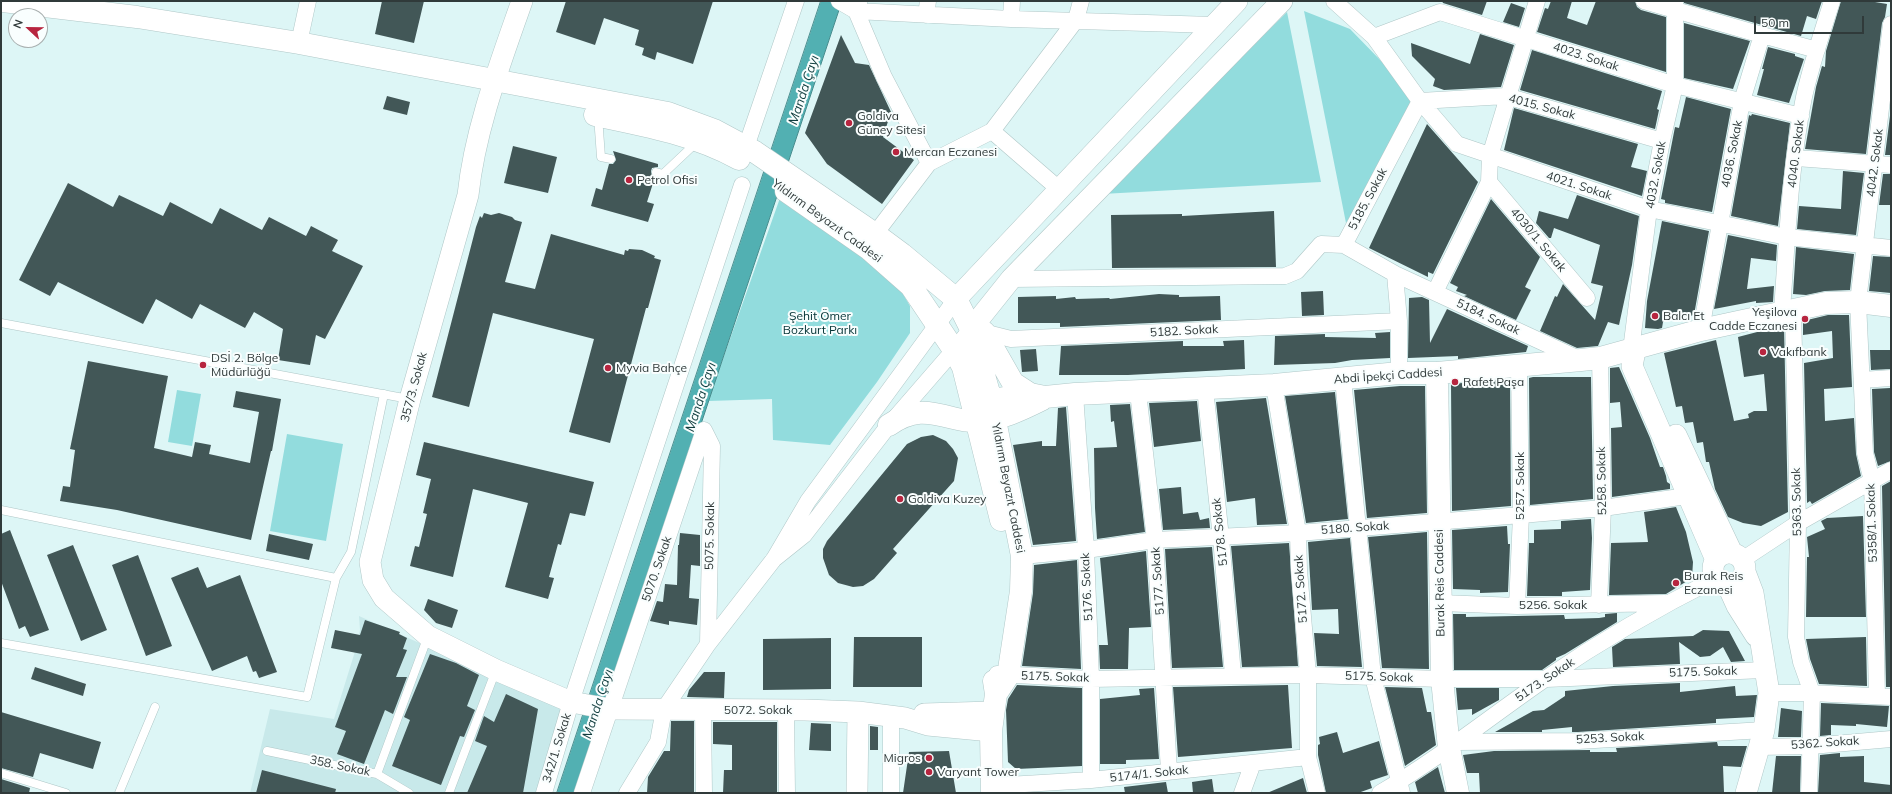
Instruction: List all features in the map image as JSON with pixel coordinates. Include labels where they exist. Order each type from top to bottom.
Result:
[{"type":"main road","points":[[3,1],[137,17],[299,44],[503,86],[668,113],[714,130],[751,155],[790,185],[875,234],[902,254],[956,299],[1013,383],[1037,396]]},
{"type":"main road","points":[[503,86],[598,115],[633,123],[721,149],[751,155]]},
{"type":"main road","name":"Yıldırım Beyazıt Caddesi","points":[[790,185],[869,249],[911,286],[954,350],[984,411],[1022,556],[1021,591],[996,697]]},
{"type":"main road","name":"Abdi İpekçi Caddesi","points":[[984,411],[1021,410],[1037,396],[1274,386],[1399,373],[1437,373],[1590,359],[1633,353],[1701,330],[1826,303],[1858,302],[1891,306]]},
{"type":"main road","name":"Yıldırım Beyazıt Caddesi","points":[[977,330],[984,411],[1006,540],[1009,568],[1008,592],[996,697],[992,790]]},
{"type":"main road","name":"Burak Reis Caddesi","points":[[1437,373],[1442,678],[1453,745],[1458,793]]},
{"type":"main road","points":[[889,424],[901,416],[917,412],[935,414],[966,421],[984,411]]},
{"type":"street","points":[[299,44],[308,1]]},
{"type":"street","points":[[503,86],[522,1]]},
{"type":"street","points":[[503,86],[537,1]]},
{"type":"street","points":[[751,155],[796,1]]},
{"type":"street","points":[[1011,19],[1012,1]]},
{"type":"street","points":[[875,234],[929,163],[992,131],[1076,20],[1081,1]]},
{"type":"street","points":[[627,793],[658,742],[664,708],[708,644],[774,559],[808,501],[956,299],[1237,1]]},
{"type":"street","points":[[774,559],[804,535],[889,424],[954,350],[977,330],[1011,279],[1282,1]]},
{"type":"street","name":"4021. Sokak","points":[[1334,1],[1374,37],[1420,101],[1456,144],[1649,209],[1787,237],[1891,248]]},
{"type":"street","points":[[1435,292],[1489,182],[1490,156],[1506,96],[1536,1]]},
{"type":"street","points":[[1644,1],[1676,6],[1762,35],[1817,50]]},
{"type":"street","name":"4040. Sokak","points":[[1788,310],[1787,237],[1801,116],[1817,50],[1832,1]]},
{"type":"street","points":[[929,163],[884,77],[850,4],[927,8],[1011,19],[1214,25]]},
{"type":"street","name":"4032. Sokak","points":[[1633,353],[1649,209],[1662,141],[1675,85],[1676,6]]},
{"type":"street","name":"4023. Sokak","points":[[1374,37],[1437,7],[1525,38],[1675,85],[1801,116]]},
{"type":"street","name":"4042. Sokak","points":[[1858,302],[1866,245],[1891,24]]},
{"type":"street","name":"4036. Sokak","points":[[1701,330],[1742,101],[1762,35]]},
{"type":"street","name":"357/3. Sokak","points":[[373,580],[370,562],[410,399],[468,195],[471,166],[503,86]]},
{"type":"street","name":"4015. Sokak","points":[[1420,101],[1506,96],[1662,141]]},
{"type":"street","name":"5185. Sokak","points":[[1395,274],[1344,245],[1420,101]]},
{"type":"street","points":[[992,131],[1060,190]]},
{"type":"street","points":[[1796,158],[1891,165]]},
{"type":"street","name":"4030/1. Sokak","points":[[1489,182],[1587,298]]},
{"type":"street","name":"342/1. Sokak","points":[[544,793],[571,702],[742,185]]},
{"type":"street","points":[[1011,279],[1285,276],[1297,270],[1321,244],[1344,245]]},
{"type":"street","points":[[1395,274],[1399,321],[1399,373]]},
{"type":"street","name":"5184. Sokak","points":[[1395,274],[1590,359]]},
{"type":"street","name":"5358/1. Sokak","points":[[1858,302],[1865,453],[1872,481],[1884,696]]},
{"type":"street","name":"5363. Sokak","points":[[1788,310],[1798,523],[1796,636],[1801,662],[1812,693],[1809,793]]},
{"type":"street","name":"5182. Sokak","points":[[977,330],[1011,339],[1399,321]]},
{"type":"street","points":[[1633,353],[1632,366],[1688,496],[1730,568],[1753,594],[1764,670],[1769,693],[1762,738],[1746,793]]},
{"type":"street","points":[[1633,353],[1642,362],[1730,568]]},
{"type":"street","name":"5258. Sokak","points":[[1590,359],[1603,508],[1599,605]]},
{"type":"street","name":"5257. Sokak","points":[[1517,606],[1521,516],[1519,366]]},
{"type":"street","points":[[1862,380],[1891,378]]},
{"type":"street","points":[[1343,379],[1373,677],[1400,788]]},
{"type":"street","name":"5172. Sokak","points":[[1274,386],[1298,532],[1299,570],[1308,675],[1308,757],[1317,793]]},
{"type":"street","name":"5178. Sokak","points":[[1205,388],[1221,538],[1233,675]]},
{"type":"street","name":"5177. Sokak","points":[[1138,392],[1155,540],[1169,771]]},
{"type":"street","name":"5176. Sokak","points":[[1075,394],[1086,550],[1091,679],[1091,780]]},
{"type":"street","name":"5075. Sokak","points":[[704,430],[712,446],[708,644]]},
{"type":"street","name":"5070. Sokak","points":[[582,793],[704,430]]},
{"type":"street","name":"5173. Sokak","points":[[1380,793],[1400,788],[1453,745],[1546,678],[1666,603],[1730,568],[1798,523],[1891,470]]},
{"type":"street","name":"5180. Sokak","points":[[1022,556],[1086,550],[1155,540],[1221,538],[1521,516],[1603,508],[1688,496]]},
{"type":"street","name":"5072. Sokak","points":[[373,580],[384,598],[393,608],[428,636],[496,670],[571,702],[610,708],[858,712],[898,717],[928,725],[996,697]]},
{"type":"street","name":"5256. Sokak","points":[[1441,603],[1517,606],[1666,603]]},
{"type":"street","name":"5175. Sokak","points":[[996,697],[1091,679],[1233,675],[1546,678],[1764,670]]},
{"type":"street","points":[[1769,693],[1884,696]]},
{"type":"street","points":[[704,710],[704,793]]},
{"type":"street","points":[[786,711],[788,793]]},
{"type":"street","points":[[857,793],[858,712]]},
{"type":"street","points":[[891,793],[898,717]]},
{"type":"street","name":"5253. Sokak","points":[[1453,745],[1762,738]]},
{"type":"street","name":"5362. Sokak","points":[[1762,738],[1811,746],[1891,739]]},
{"type":"street","name":"5174/1. Sokak","points":[[992,790],[1308,757]]},
{"type":"street","points":[[1242,793],[1253,763]]},
{"type":"lane","points":[[598,115],[602,157],[611,160]]},
{"type":"lane","points":[[656,172],[663,174],[698,141]]},
{"type":"lane","points":[[1,323],[410,399]]},
{"type":"lane","points":[[1,643],[307,697],[336,578],[351,552],[384,394]]},
{"type":"lane","points":[[1,510],[336,578]]},
{"type":"lane","points":[[377,774],[428,636]]},
{"type":"lane","points":[[449,793],[496,670]]},
{"type":"lane","points":[[119,793],[155,707]]},
{"type":"lane","name":"358. Sokak","points":[[267,751],[377,774],[409,793]]},
{"type":"lane","points":[[1,773],[66,793]]},
{"type":"shaded area","points":[[359,616],[567,709],[541,793],[250,793],[270,709],[334,719],[357,645],[360,630]]},
{"type":"green space","points":[[1304,11],[1350,29],[1420,101],[1346,223]]},
{"type":"green space","points":[[1287,12],[1321,182],[1102,194]]},
{"type":"green space","name":"Şehit Ömer Bozkurt Parkı","points":[[780,198],[892,275],[910,306],[910,333],[877,382],[830,445],[773,440],[772,399],[708,401]]},
{"type":"green space","points":[[177,390],[201,394],[192,446],[168,442]]},
{"type":"green space","points":[[287,434],[343,444],[326,541],[270,531]]},
{"type":"water","name":"Manda Çayı","points":[[821,1],[842,1],[578,793],[557,793]]},
{"type":"building","points":[[382,1],[424,1],[414,43],[375,34]]},
{"type":"building","points":[[566,1],[713,1],[693,64],[657,52],[655,60],[642,55],[644,48],[635,45],[639,30],[604,18],[595,45],[556,32]]},
{"type":"building","points":[[1442,1],[1487,1],[1482,15],[1443,3]]},
{"type":"building","points":[[1551,1],[1572,1],[1567,18],[1587,25],[1596,1],[1635,1],[1637,7],[1641,10],[1666,17],[1666,72],[1537,32],[1545,8],[1548,9]]},
{"type":"building","points":[[1684,1],[1822,1],[1816,19],[1807,16],[1801,36],[1684,3]]},
{"type":"building","points":[[1841,1],[1869,1],[1887,4],[1885,17],[1882,23],[1866,154],[1805,149],[1816,87],[1822,66],[1825,67],[1826,51]]},
{"type":"building","points":[[1511,3],[1525,8],[1519,27],[1503,22]]},
{"type":"building","points":[[1684,23],[1750,41],[1733,89],[1684,78]]},
{"type":"building","points":[[1480,34],[1514,45],[1501,87],[1444,90],[1433,86],[1435,79],[1412,56],[1411,43],[1470,64]]},
{"type":"building","name":"Goldiva Güney Sitesi","points":[[841,35],[855,63],[869,65],[891,112],[883,137],[914,160],[882,204],[827,164],[805,133]]},
{"type":"building","points":[[1768,47],[1795,54],[1795,56],[1804,59],[1789,103],[1757,95]]},
{"type":"building","points":[[1532,50],[1662,91],[1657,109],[1659,110],[1655,129],[1520,90]]},
{"type":"building","points":[[387,96],[410,102],[407,115],[383,109]]},
{"type":"building","points":[[1686,97],[1731,109],[1712,212],[1665,203],[1665,200],[1661,199],[1675,127],[1679,128]]},
{"type":"building","points":[[1514,108],[1638,144],[1631,167],[1647,171],[1642,196],[1504,150]]},
{"type":"building","points":[[1891,108],[1891,155],[1885,155]]},
{"type":"building","points":[[1752,114],[1790,123],[1778,226],[1731,216],[1749,115],[1751,116]]},
{"type":"building","points":[[1427,124],[1478,182],[1433,274],[1428,272],[1428,277],[1369,248]]},
{"type":"building","points":[[513,146],[557,157],[548,193],[504,183]]},
{"type":"building","name":"Petrol Ofisi","points":[[613,151],[658,164],[658,167],[652,168],[651,171],[652,176],[655,177],[647,202],[654,204],[648,222],[591,206],[596,188],[602,190],[609,164],[613,164],[616,160]]},
{"type":"building","points":[[1843,171],[1864,173],[1856,235],[1797,229],[1799,206],[1841,209]]},
{"type":"building","points":[[1883,174],[1891,174],[1891,205],[1879,205]]},
{"type":"building","points":[[68,183],[113,207],[119,195],[163,216],[170,202],[212,224],[220,208],[262,230],[269,217],[306,236],[311,226],[338,240],[332,251],[363,266],[325,339],[316,335],[310,365],[278,360],[283,329],[254,312],[245,328],[200,304],[192,319],[156,299],[143,324],[58,282],[50,296],[19,280]]},
{"type":"building","points":[[1577,195],[1639,216],[1632,265],[1619,325],[1608,322],[1598,346],[1577,348],[1540,331],[1555,296],[1557,297],[1563,284],[1595,320],[1603,286],[1591,283],[1600,245],[1554,228],[1551,238],[1549,238],[1536,223],[1539,211],[1568,219]]},
{"type":"building","points":[[1491,199],[1540,257],[1525,287],[1531,290],[1516,320],[1464,296],[1467,295],[1456,291],[1458,287],[1450,283]]},
{"type":"building","points":[[1274,211],[1276,267],[1112,268],[1111,215],[1182,214],[1182,216]]},
{"type":"building","points":[[484,213],[491,215],[499,213],[522,222],[505,282],[535,289],[551,234],[624,255],[625,250],[642,250],[655,256],[654,258],[661,260],[648,308],[646,308],[610,443],[569,432],[594,339],[493,313],[469,407],[432,397],[476,227],[480,216],[482,218]]},
{"type":"building","points":[[1662,221],[1709,231],[1694,315],[1663,322],[1662,328],[1645,328],[1647,301]]},
{"type":"building","points":[[1728,235],[1777,245],[1776,261],[1751,258],[1747,289],[1774,286],[1773,302],[1756,303],[1756,301],[1714,309]]},
{"type":"building","points":[[1796,247],[1854,254],[1850,290],[1825,291],[1806,295],[1793,294]]},
{"type":"building","points":[[1873,256],[1891,257],[1891,293],[1869,291]]},
{"type":"building","points":[[1323,291],[1324,315],[1302,316],[1301,292]]},
{"type":"building","points":[[1159,294],[1179,295],[1179,297],[1220,296],[1221,320],[1060,327],[1060,323],[1018,323],[1018,297],[1056,296],[1056,299],[1075,297],[1076,299],[1110,299]]},
{"type":"building","points":[[1422,297],[1429,300],[1430,343],[1447,309],[1528,346],[1526,352],[1458,359],[1458,356],[1408,358],[1409,298]]},
{"type":"building","points":[[1828,315],[1849,315],[1852,387],[1824,389],[1825,421],[1854,418],[1856,454],[1861,476],[1812,504],[1810,501],[1807,503],[1804,363],[1833,358],[1832,331],[1803,335],[1803,321]]},
{"type":"building","points":[[1784,325],[1788,512],[1761,526],[1743,523],[1728,517],[1715,489],[1709,462],[1706,462],[1703,442],[1697,443],[1693,422],[1685,423],[1682,406],[1676,407],[1664,353],[1716,340],[1734,421],[1749,418],[1748,414],[1754,411],[1767,411],[1764,374],[1744,377],[1738,337]]},
{"type":"building","points":[[1390,332],[1390,358],[1352,360],[1335,363],[1274,365],[1275,336],[1325,334],[1325,337],[1376,338],[1375,333]]},
{"type":"building","points":[[1244,340],[1245,369],[1128,375],[1059,375],[1061,346],[1183,341],[1183,346],[1224,346],[1223,341]]},
{"type":"building","points":[[1036,349],[1038,371],[1022,372],[1020,350]]},
{"type":"building","points":[[1870,350],[1891,350],[1891,369],[1871,370]]},
{"type":"building","points":[[88,361],[168,376],[154,448],[192,457],[195,442],[211,445],[209,454],[250,463],[259,412],[233,407],[236,391],[281,399],[272,451],[251,540],[117,510],[60,501],[63,486],[70,487],[75,450],[70,449]]},
{"type":"building","points":[[1619,367],[1650,438],[1660,467],[1663,467],[1667,482],[1670,484],[1670,489],[1612,497],[1611,428],[1622,427],[1620,402],[1610,403],[1610,368]]},
{"type":"building","points":[[1591,377],[1593,499],[1530,505],[1529,378]]},
{"type":"building","points":[[1510,379],[1511,506],[1452,511],[1451,384]]},
{"type":"building","points":[[1400,386],[1425,386],[1427,513],[1367,518],[1354,390]]},
{"type":"building","points":[[1890,388],[1891,461],[1878,466],[1874,452],[1872,389]]},
{"type":"building","points":[[1335,392],[1348,519],[1306,523],[1285,396]]},
{"type":"building","points":[[1266,398],[1287,524],[1257,525],[1255,498],[1227,502],[1216,402]]},
{"type":"building","points":[[1197,401],[1201,441],[1154,447],[1149,403]]},
{"type":"building","points":[[1130,404],[1145,532],[1097,539],[1094,448],[1117,447],[1114,421],[1111,422],[1110,405]]},
{"type":"building","points":[[1066,407],[1076,541],[1033,545],[1013,445],[1042,441],[1042,446],[1056,446],[1058,408]]},
{"type":"building","name":"Goldiva Kuzey","points":[[933,435],[946,441],[958,458],[954,481],[893,549],[897,553],[874,579],[863,586],[853,587],[838,583],[829,575],[823,558],[823,549],[827,541],[907,444],[921,437]]},
{"type":"building","points":[[424,442],[594,482],[585,516],[570,513],[561,545],[558,544],[549,577],[554,578],[548,599],[505,587],[528,503],[473,489],[453,577],[410,566],[415,546],[419,547],[427,514],[423,513],[431,479],[416,475]]},
{"type":"building","points":[[1891,481],[1891,687],[1886,687],[1882,486]]},
{"type":"building","points":[[1181,487],[1183,514],[1198,512],[1200,520],[1209,518],[1210,528],[1163,530],[1159,489]]},
{"type":"building","points":[[1676,507],[1686,532],[1693,562],[1692,578],[1666,594],[1609,595],[1611,543],[1648,542],[1644,512]]},
{"type":"building","points":[[1863,516],[1866,617],[1806,617],[1807,557],[1809,557],[1807,537],[1825,529],[1821,521],[1827,518]]},
{"type":"building","points":[[1591,519],[1592,538],[1590,590],[1562,592],[1562,596],[1527,596],[1529,543],[1534,543],[1534,530],[1561,529],[1561,521]]},
{"type":"building","points":[[1507,526],[1508,544],[1510,544],[1508,592],[1480,593],[1480,590],[1453,589],[1452,530]]},
{"type":"building","points":[[10,530],[49,630],[30,637],[25,626],[19,629],[1,581],[1,534]]},
{"type":"building","points":[[1427,532],[1429,669],[1382,668],[1368,537]]},
{"type":"building","points":[[680,533],[700,535],[700,566],[691,565],[689,598],[699,599],[697,625],[669,621],[669,625],[650,621],[657,601],[663,602],[665,584],[677,585],[678,545]]},
{"type":"building","points":[[269,534],[313,544],[309,560],[266,551]]},
{"type":"building","points":[[1350,538],[1362,667],[1317,666],[1314,633],[1339,634],[1338,609],[1312,610],[1308,542]]},
{"type":"building","points":[[1289,543],[1298,666],[1242,667],[1231,546]]},
{"type":"building","points":[[73,545],[107,630],[81,641],[47,555]]},
{"type":"building","points":[[1212,547],[1223,667],[1172,668],[1165,549]]},
{"type":"building","points":[[1146,551],[1151,627],[1129,628],[1128,669],[1100,669],[1099,645],[1108,645],[1100,558]]},
{"type":"building","points":[[138,555],[172,646],[146,656],[112,565]]},
{"type":"building","points":[[1077,560],[1081,669],[1022,666],[1033,593],[1034,565]]},
{"type":"building","points":[[198,567],[207,588],[240,575],[277,672],[259,678],[256,671],[253,672],[247,656],[212,671],[171,578]]},
{"type":"building","points":[[428,599],[458,610],[452,628],[436,623],[424,610]]},
{"type":"building","points":[[1617,613],[1617,622],[1556,658],[1556,660],[1542,670],[1454,670],[1453,614],[1466,614],[1466,617],[1564,615],[1565,619],[1599,618],[1605,617],[1605,614]]},
{"type":"building","points":[[365,620],[400,632],[399,634],[407,638],[403,649],[407,650],[396,677],[407,677],[393,714],[385,710],[364,764],[337,754],[346,731],[335,727],[362,654],[331,648],[335,630],[360,635]]},
{"type":"building","points":[[1703,630],[1729,631],[1745,661],[1731,662],[1723,647],[1710,656],[1700,657],[1679,642],[1680,664],[1613,667],[1612,647],[1625,639],[1693,636]]},
{"type":"building","points":[[854,637],[922,637],[922,687],[853,687]]},
{"type":"building","points":[[1866,637],[1867,686],[1819,684],[1810,659],[1806,639]]},
{"type":"building","points":[[831,638],[831,689],[763,690],[763,639]]},
{"type":"building","points":[[430,654],[456,663],[479,675],[467,706],[475,710],[464,737],[460,736],[441,785],[392,766],[410,720],[404,717]]},
{"type":"building","points":[[35,667],[86,684],[83,696],[31,679]]},
{"type":"building","points":[[704,672],[725,672],[724,698],[687,697],[689,690]]},
{"type":"building","points":[[1680,683],[1680,692],[1735,686],[1736,696],[1757,695],[1754,717],[1716,719],[1716,723],[1578,732],[1572,732],[1572,727],[1542,730],[1542,732],[1495,732],[1533,711],[1544,710],[1565,696],[1565,691],[1613,686]]},
{"type":"building","points":[[1017,685],[1082,688],[1082,766],[1016,769],[1008,762],[1006,710],[1008,699]]},
{"type":"building","points":[[1288,685],[1292,748],[1178,757],[1173,687]]},
{"type":"building","points":[[1385,687],[1422,688],[1427,712],[1431,712],[1436,745],[1405,766]]},
{"type":"building","points":[[1154,688],[1159,759],[1126,760],[1126,764],[1100,764],[1100,699],[1140,695],[1139,689]]},
{"type":"building","points":[[1456,688],[1499,688],[1499,700],[1472,715],[1472,709],[1458,710]]},
{"type":"building","points":[[506,694],[538,709],[523,793],[467,793],[487,746],[475,741],[484,716],[494,722]]},
{"type":"building","points":[[1821,703],[1889,706],[1887,727],[1856,724],[1856,726],[1831,725],[1831,735],[1820,736]]},
{"type":"building","points":[[1781,708],[1802,711],[1801,737],[1778,737]]},
{"type":"building","points":[[1,712],[101,742],[93,769],[40,753],[33,777],[1,768]]},
{"type":"building","points":[[671,721],[694,721],[694,793],[647,793],[648,777],[664,751],[670,751]]},
{"type":"building","points":[[713,722],[777,722],[777,793],[723,793],[724,770],[732,770],[732,745],[713,744]]},
{"type":"building","points":[[811,723],[831,724],[831,751],[809,750]]},
{"type":"building","points":[[870,726],[878,727],[878,750],[870,750]]},
{"type":"building","points":[[1337,732],[1343,753],[1379,741],[1388,775],[1370,781],[1372,788],[1358,793],[1326,793],[1318,755],[1318,745],[1320,744],[1319,737]]},
{"type":"building","points":[[1717,742],[1718,746],[1747,746],[1741,767],[1723,766],[1724,792],[1480,793],[1479,773],[1467,773],[1463,755],[1494,751],[1590,750],[1590,752],[1617,752],[1616,748]]},
{"type":"building","name":"Varyant Tower","points":[[949,751],[956,793],[903,793],[909,752]]},
{"type":"building","points":[[1840,753],[1840,757],[1864,756],[1864,782],[1891,785],[1891,793],[1818,793],[1820,755]]},
{"type":"building","points":[[1776,756],[1801,756],[1800,793],[1772,793]]},
{"type":"building","points":[[1438,767],[1445,793],[1418,793],[1415,782]]},
{"type":"building","points":[[262,770],[336,789],[335,793],[256,793]]},
{"type":"building","points":[[1303,778],[1307,793],[1267,793]]},
{"type":"building","points":[[1,779],[30,788],[29,793],[1,793]]},
{"type":"building","points":[[1212,779],[1214,793],[1193,793],[1192,782]]},
{"type":"building","points":[[1166,782],[1168,793],[1125,793],[1124,787]]},
{"type":"place","name":"Goldiva Güney Sitesi","points":[[849,123]]},
{"type":"place","name":"Mercan Eczanesi","points":[[896,152]]},
{"type":"place","name":"Petrol Ofisi","points":[[629,180]]},
{"type":"place","name":"Balcı Et","points":[[1655,316]]},
{"type":"place","name":"Yeşilova Cadde Eczanesi","points":[[1805,319]]},
{"type":"place","name":"Vakıfbank","points":[[1763,352]]},
{"type":"place","name":"DSİ 2. Bölge Müdürlüğü","points":[[203,365]]},
{"type":"place","name":"Myvia Bahçe","points":[[608,368]]},
{"type":"place","name":"Rafet Paşa","points":[[1455,382]]},
{"type":"place","name":"Goldiva Kuzey","points":[[900,499]]},
{"type":"place","name":"Burak Reis Eczanesi","points":[[1676,583]]},
{"type":"place","name":"Migros","points":[[929,758]]},
{"type":"place","name":"Varyant Tower","points":[[929,772]]}]
